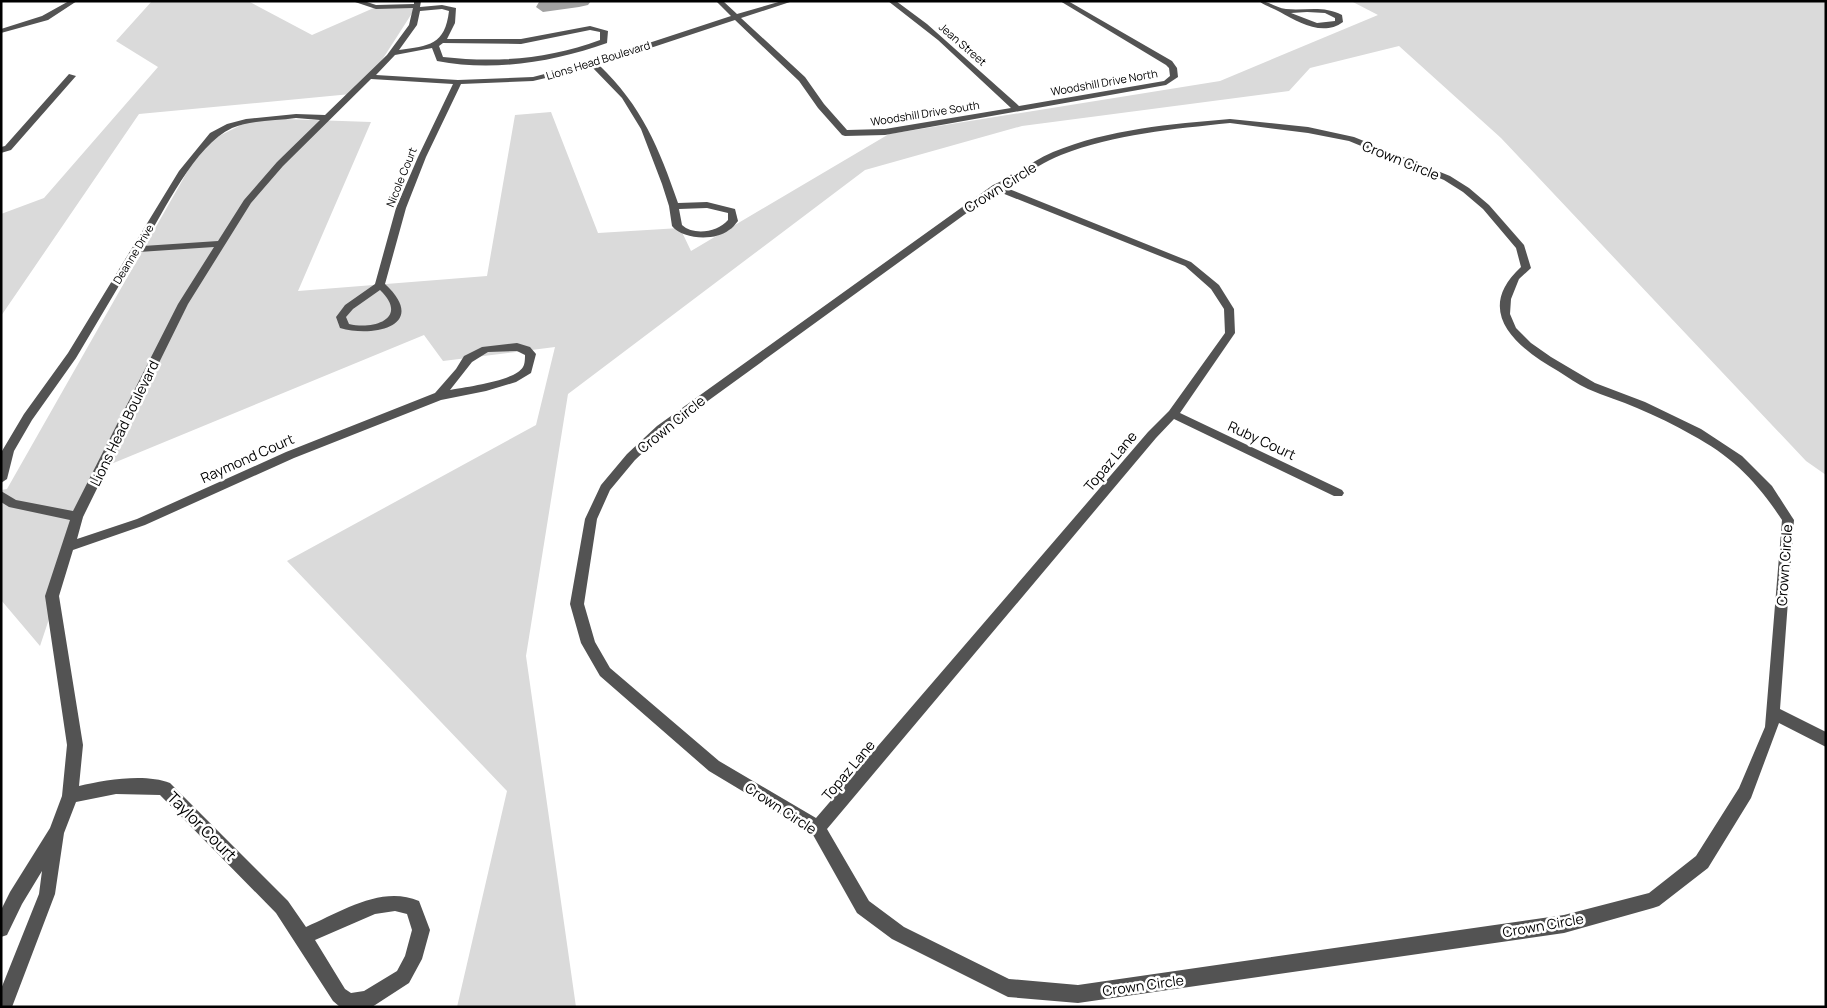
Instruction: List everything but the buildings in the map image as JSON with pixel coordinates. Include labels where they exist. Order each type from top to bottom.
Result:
[{"type":"street","points":[[1,31],[45,18],[74,1]]},
{"type":"street","points":[[355,1],[376,7],[417,5],[453,10],[453,19],[447,38],[438,44]]},
{"type":"street","points":[[720,1],[736,16]]},
{"type":"street","name":"Lions Head Boulevard","points":[[370,77],[458,82],[532,79],[594,64],[736,16],[790,1]]},
{"type":"street","name":"Jean Street","points":[[891,1],[914,17],[964,59],[1017,108]]},
{"type":"street","name":"Woodshill Drive North","points":[[1017,108],[1166,82],[1174,77],[1173,68],[1169,63],[1063,1]]},
{"type":"street","points":[[1262,1],[1284,11],[1297,20],[1310,24],[1333,25],[1339,22],[1339,17],[1323,10],[1284,11]]},
{"type":"street","name":"Lions Head Boulevard","points":[[1,929],[16,898],[56,833],[70,796],[75,745],[52,596],[77,517],[183,304],[220,244],[254,194],[280,164],[393,53],[412,25],[417,5]]},
{"type":"street","name":"Woodshill Drive South","points":[[736,16],[802,79],[821,106],[845,132],[886,132],[1017,108]]},
{"type":"street","points":[[393,53],[438,44],[520,42],[591,29],[604,31],[605,37],[604,41],[593,46],[568,54],[531,61],[454,61],[440,59],[438,44]]},
{"type":"street","points":[[594,64],[610,78],[632,104],[653,142],[674,206],[677,226],[684,232],[715,233],[725,229],[733,220],[732,211],[719,206],[674,206]]},
{"type":"street","points":[[1,155],[72,76]]},
{"type":"street","name":"Nicole Court","points":[[380,285],[402,208],[422,157],[458,82]]},
{"type":"street","name":"Deanne Drive","points":[[1,479],[8,451],[28,417],[72,355],[183,171],[213,135],[230,126],[246,121],[296,116],[328,118]]},
{"type":"street","name":"Crown Circle","points":[[1230,121],[1308,130],[1351,140],[1425,168],[1447,178],[1466,190],[1486,207],[1521,247],[1526,268],[1514,278],[1506,299],[1505,314],[1511,329],[1547,360],[1591,386],[1641,405],[1698,432],[1738,459],[1768,489],[1788,520],[1772,712],[1772,727],[1745,793],[1702,862],[1653,900],[1564,924],[1078,994],[1008,988],[898,933],[863,907],[818,828],[714,766],[605,672],[588,643],[577,604],[591,519],[605,488],[631,457],[661,429],[996,187],[1056,154],[1093,142],[1150,129],[1230,121]]},
{"type":"street","name":"Topaz Lane","points":[[818,828],[1152,435],[1173,414],[1230,333],[1229,309],[1215,287],[1188,264],[996,187]]},
{"type":"street","points":[[136,249],[220,244]]},
{"type":"street","points":[[380,285],[391,293],[398,302],[399,310],[395,317],[376,328],[353,330],[344,326],[341,317],[349,306],[380,285]]},
{"type":"street","name":"Raymond Court","points":[[67,547],[142,522],[290,455],[439,396],[486,387],[519,376],[528,369],[530,354],[526,349],[517,347],[486,349],[468,359],[460,372],[439,396]]},
{"type":"street","name":"Ruby Court","points":[[1173,414],[1338,492]]},
{"type":"street","points":[[1,496],[13,504],[77,517]]},
{"type":"street","points":[[1772,712],[1826,740]]},
{"type":"street","name":"Taylor Court","points":[[70,796],[101,788],[137,785],[164,788],[282,907],[339,995],[349,1002],[367,1000],[403,977],[413,959],[420,930],[413,907],[395,903],[375,906],[303,937]]},
{"type":"street","name":"Lions Head Boulevard","points":[[3,1007],[47,894],[56,833]]},
{"type":"shaded area","points":[[152,1],[248,1],[312,35],[376,7],[416,7],[373,74],[351,94],[139,114],[1,316],[1,214],[44,198],[158,67],[116,41]]},
{"type":"shaded area","points":[[542,1],[591,1],[588,5],[543,12],[536,7]]},
{"type":"shaded area","points":[[1351,1],[1826,1],[1826,475],[1806,461],[1501,138],[1399,46],[1310,68],[1289,91],[1022,126],[865,170],[568,394],[526,656],[576,1007],[457,1007],[507,791],[287,561],[536,425],[555,347],[443,361],[424,335],[99,469],[40,646],[1,600],[1,490],[7,489],[203,144],[255,118],[371,122],[298,291],[487,276],[515,115],[551,112],[598,233],[680,228],[691,251],[889,134],[1220,81],[1378,15]]}]
